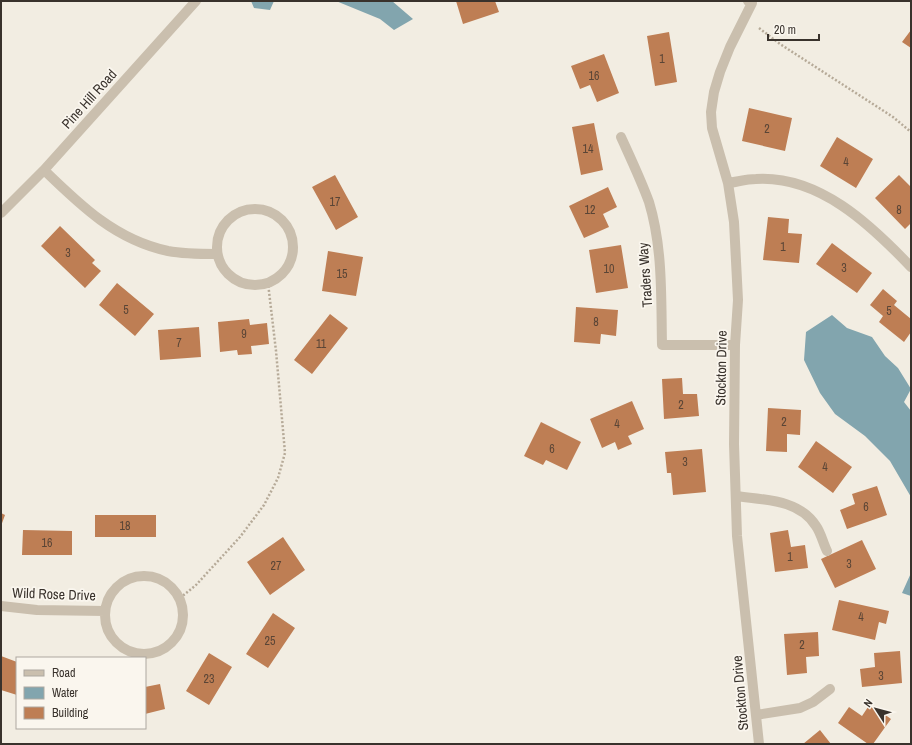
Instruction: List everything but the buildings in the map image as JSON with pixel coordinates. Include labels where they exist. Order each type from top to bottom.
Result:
[{"type":"street","name":"Pine Hill Road","points":[[1,213],[44,170],[196,1]]},
{"type":"street","name":"Stockton Drive","points":[[750,2],[720,72],[714,92],[711,112],[712,128],[716,147],[728,183],[734,222],[737,260],[738,300],[735,345],[737,536],[759,744]]},
{"type":"street","name":"Traders Way","points":[[621,138],[644,189],[655,230],[660,262],[662,345],[735,345]]},
{"type":"street","points":[[44,170],[80,205],[125,236],[169,251],[218,254]]},
{"type":"street","points":[[728,183],[756,179],[776,180],[795,184],[812,190],[830,199],[863,221],[911,267]]},
{"type":"street","points":[[253,209],[266,210],[278,216],[287,226],[292,238],[293,250],[289,263],[282,274],[268,283],[248,284],[238,281],[225,270],[218,254],[217,241],[222,229],[230,218],[241,212],[253,209]]},
{"type":"street","points":[[736,496],[796,507],[806,514],[816,526],[827,551]]},
{"type":"street","name":"Wild Rose Drive","points":[[138,576],[151,576],[163,580],[173,588],[180,598],[184,611],[183,624],[178,636],[169,646],[157,652],[144,654],[131,652],[120,646],[111,636],[106,624],[105,610],[108,598],[116,588],[126,580],[138,576]]},
{"type":"street","name":"Wild Rose Drive","points":[[1,606],[37,610],[105,610]]},
{"type":"street","points":[[756,715],[800,708],[813,702],[830,689]]},
{"type":"path","points":[[759,28],[780,44],[893,117],[911,132]]},
{"type":"path","points":[[180,598],[196,585],[240,537],[264,505],[278,478],[285,453],[268,283]]},
{"type":"water","points":[[251,1],[274,1],[270,10],[254,8]]},
{"type":"water","points":[[336,1],[392,1],[413,19],[394,30],[380,19]]},
{"type":"water","points":[[832,315],[847,328],[872,337],[885,356],[898,368],[911,389],[904,402],[911,411],[911,497],[890,461],[865,436],[835,414],[820,393],[804,360],[806,332]]},
{"type":"water","points":[[911,573],[911,596],[902,593]]}]
